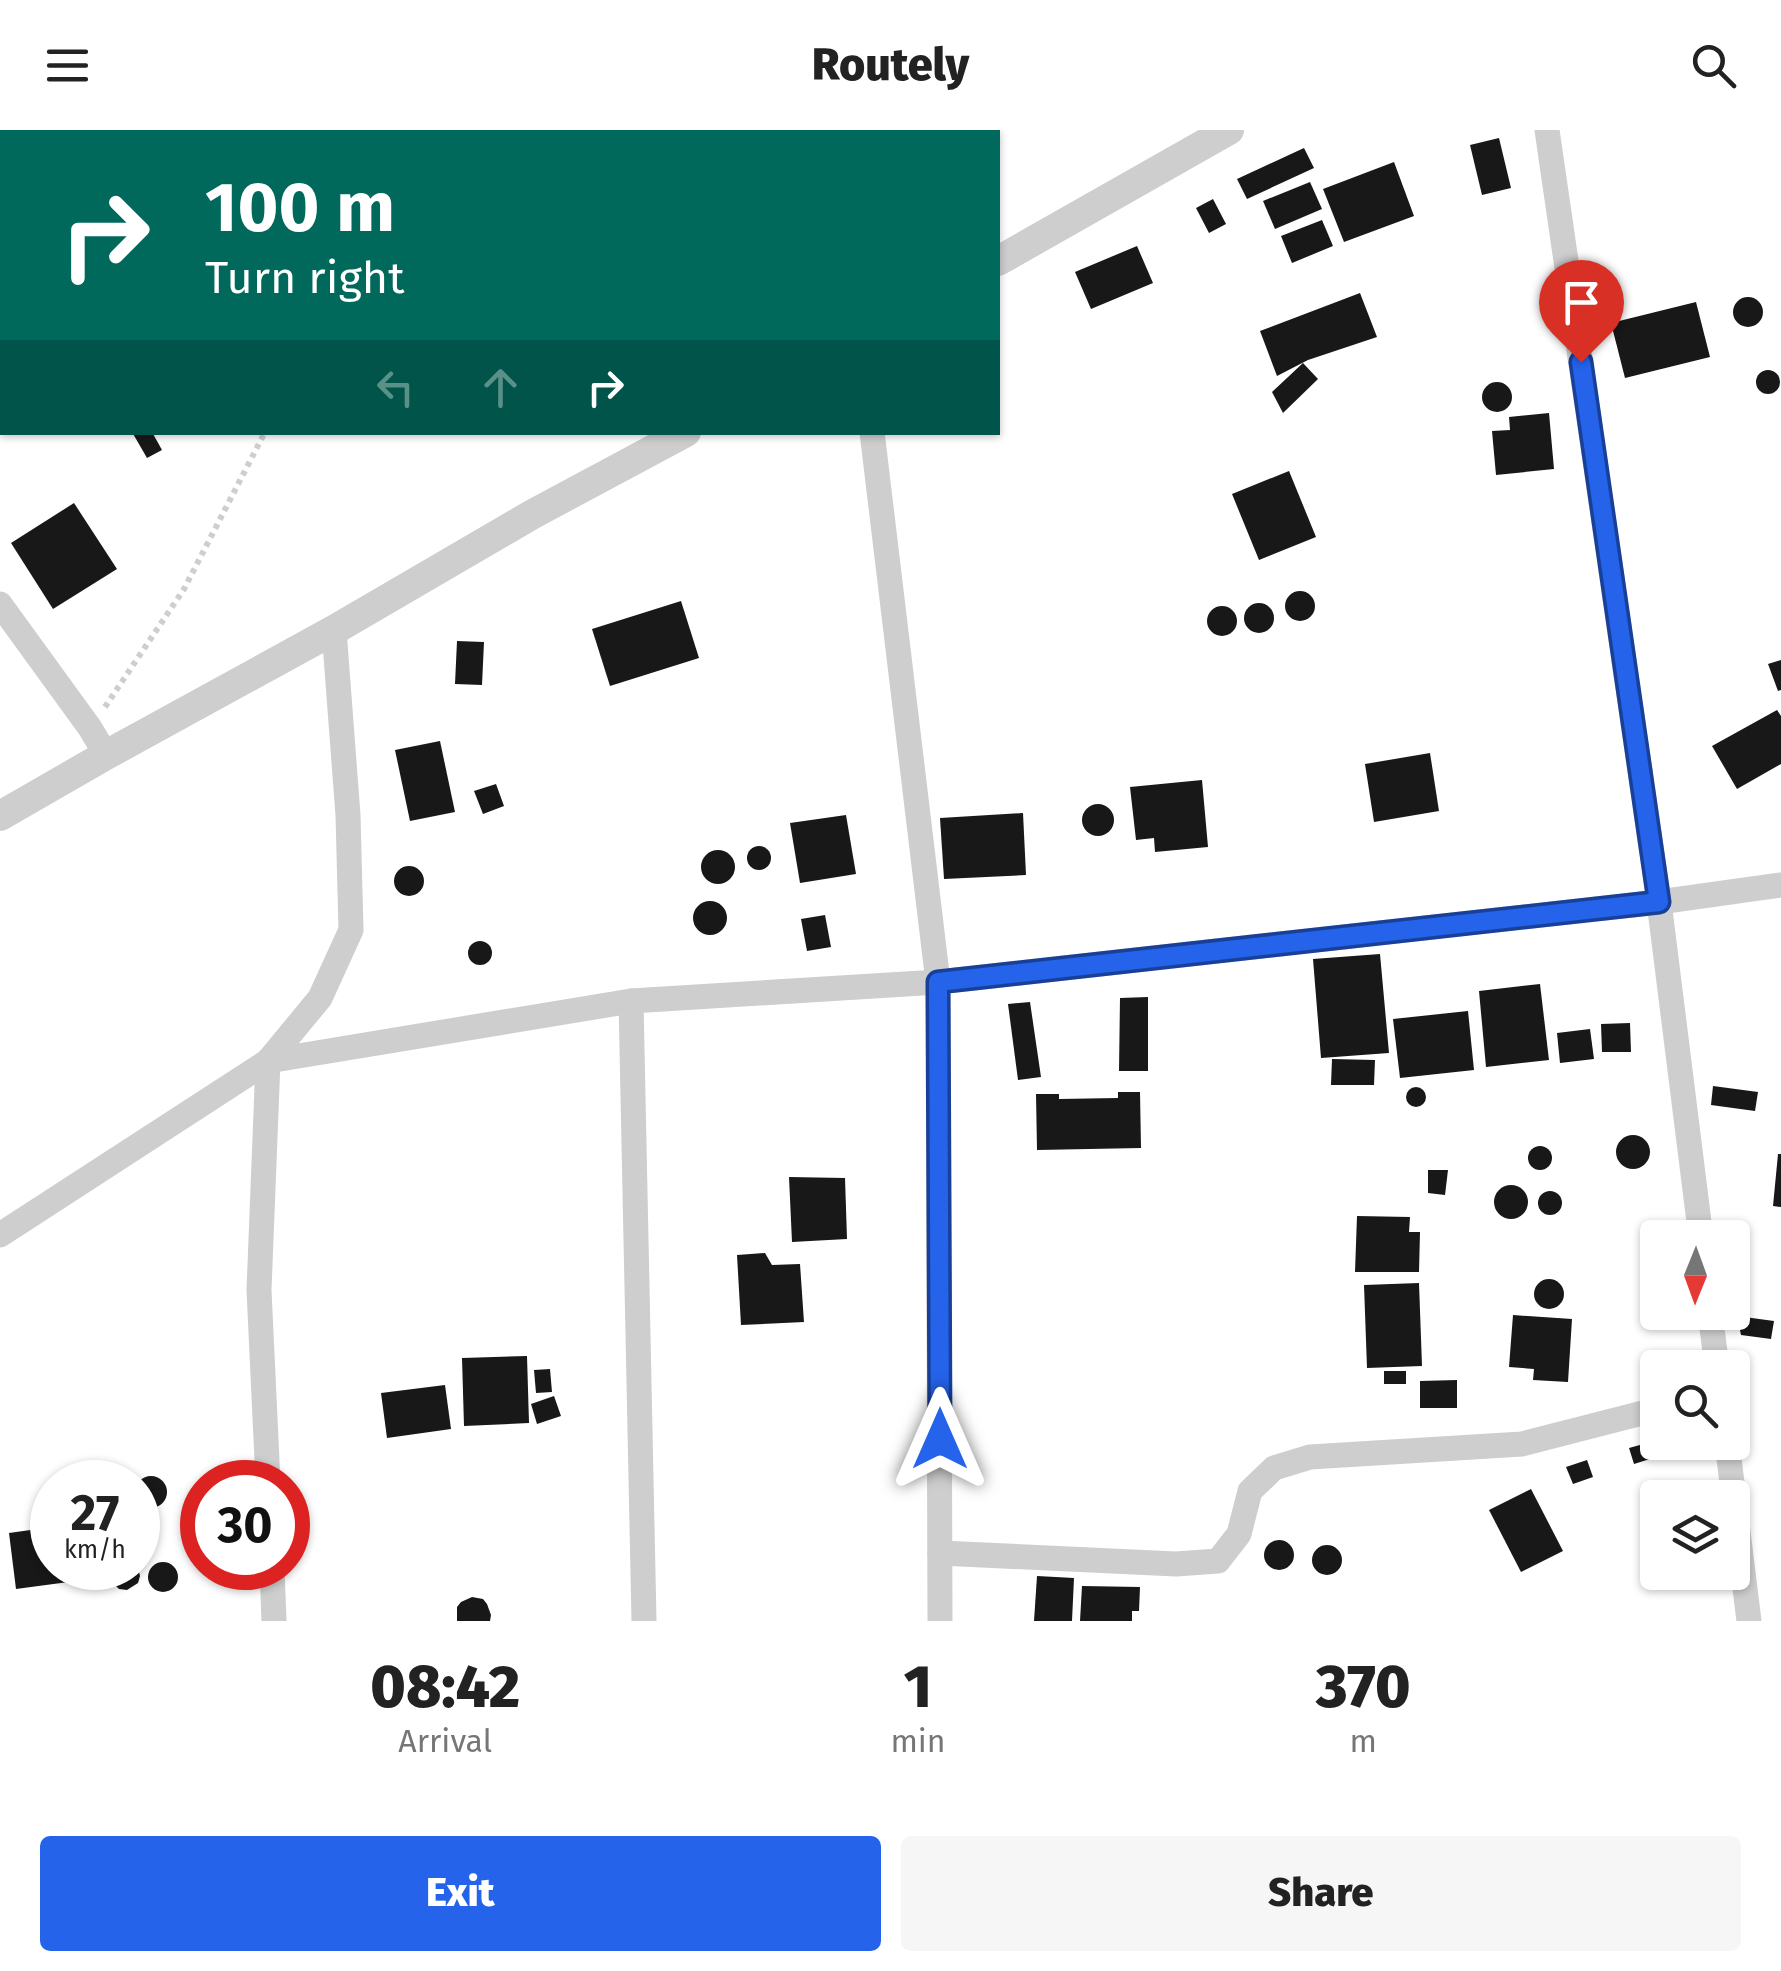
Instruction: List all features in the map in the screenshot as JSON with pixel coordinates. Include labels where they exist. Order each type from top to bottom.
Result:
[{"type":"street","points":[[1000,260],[1230,130]]},
{"type":"street","points":[[1547,130],[1659,902],[1699,1220]]},
{"type":"street","points":[[0,816],[334,630],[532,514],[680,435]]},
{"type":"street","points":[[872,435],[938,982],[940,1621]]},
{"type":"street","points":[[0,604],[106,755]]},
{"type":"street","points":[[0,1234],[268,1061],[320,998],[351,930],[348,815],[334,630]]},
{"type":"street","points":[[268,1061],[631,1001],[938,982],[1659,902],[1781,884]]},
{"type":"street","points":[[631,1001],[644,1621]]},
{"type":"street","points":[[267,1460],[260,1290],[268,1061]]},
{"type":"street","points":[[940,1554],[1176,1564],[1218,1561],[1240,1534],[1250,1491],[1274,1468],[1310,1456],[1522,1444],[1640,1414]]},
{"type":"street","points":[[1728,1460],[1749,1621]]},
{"type":"street","points":[[273,1590],[274,1621]]},
{"type":"path","points":[[90,728],[184,589],[264,435]]},
{"type":"building","points":[[1499,138],[1511,188],[1482,195],[1470,145]]},
{"type":"building","points":[[1304,148],[1314,168],[1247,199],[1237,179]]},
{"type":"building","points":[[1394,162],[1414,216],[1344,242],[1323,189]]},
{"type":"building","points":[[1310,182],[1322,209],[1275,229],[1263,201]]},
{"type":"building","points":[[1213,199],[1226,224],[1209,233],[1196,208]]},
{"type":"building","points":[[1322,220],[1333,246],[1292,263],[1281,236]]},
{"type":"building","points":[[1137,246],[1153,283],[1091,309],[1075,272]]},
{"type":"building","points":[[1360,293],[1377,337],[1308,360],[1277,376],[1260,331]]},
{"type":"building","points":[[1748,297],[1759,301],[1763,312],[1759,323],[1748,327],[1737,323],[1733,312],[1737,301]]},
{"type":"building","points":[[1696,302],[1710,357],[1625,378],[1611,323]]},
{"type":"building","points":[[1303,363],[1318,379],[1283,413],[1272,392]]},
{"type":"building","points":[[1768,370],[1780,382],[1768,394],[1756,382]]},
{"type":"building","points":[[1497,382],[1508,386],[1512,397],[1508,408],[1497,412],[1486,408],[1482,397],[1486,386]]},
{"type":"building","points":[[1549,413],[1554,469],[1496,475],[1492,431],[1510,430],[1509,417]]},
{"type":"building","points":[[134,435],[154,435],[162,450],[147,458]]},
{"type":"building","points":[[1289,471],[1316,537],[1259,560],[1232,494]]},
{"type":"building","points":[[74,503],[117,569],[53,609],[11,543]]},
{"type":"building","points":[[1300,591],[1311,595],[1315,606],[1311,617],[1300,621],[1289,617],[1285,606],[1289,595]]},
{"type":"building","points":[[681,601],[699,658],[610,686],[592,629]]},
{"type":"building","points":[[1259,603],[1270,607],[1274,618],[1270,629],[1259,633],[1248,629],[1244,618],[1248,607]]},
{"type":"building","points":[[1222,606],[1233,610],[1237,621],[1233,632],[1222,636],[1211,632],[1207,621],[1211,610]]},
{"type":"building","points":[[457,641],[484,642],[482,685],[455,684]]},
{"type":"building","points":[[1781,660],[1781,690],[1778,691],[1768,664]]},
{"type":"building","points":[[1777,710],[1781,716],[1781,764],[1737,789],[1712,746]]},
{"type":"building","points":[[440,741],[455,812],[410,821],[395,750]]},
{"type":"building","points":[[1430,753],[1439,811],[1374,822],[1365,764]]},
{"type":"building","points":[[1202,780],[1208,847],[1155,852],[1154,838],[1136,840],[1130,787]]},
{"type":"building","points":[[496,784],[504,806],[483,814],[474,791]]},
{"type":"building","points":[[1098,804],[1109,809],[1114,820],[1109,831],[1098,836],[1087,831],[1082,820],[1087,809]]},
{"type":"building","points":[[1023,813],[1026,875],[944,879],[940,818]]},
{"type":"building","points":[[846,815],[856,874],[800,883],[790,823]]},
{"type":"building","points":[[759,846],[771,858],[759,870],[747,858]]},
{"type":"building","points":[[718,850],[730,855],[735,867],[730,879],[718,884],[706,879],[701,867],[706,855]]},
{"type":"building","points":[[409,866],[420,870],[424,881],[420,892],[409,896],[398,892],[394,881],[398,870]]},
{"type":"building","points":[[710,901],[722,906],[727,918],[722,930],[710,935],[698,930],[693,918],[698,906]]},
{"type":"building","points":[[825,915],[831,947],[807,951],[801,919]]},
{"type":"building","points":[[480,941],[492,953],[480,965],[468,953]]},
{"type":"building","points":[[1380,954],[1389,1053],[1321,1058],[1313,959]]},
{"type":"building","points":[[1540,984],[1549,1060],[1486,1067],[1479,991]]},
{"type":"building","points":[[1148,997],[1148,1071],[1119,1071],[1120,998]]},
{"type":"building","points":[[1030,1002],[1041,1077],[1018,1080],[1008,1004]]},
{"type":"building","points":[[1468,1011],[1474,1070],[1400,1078],[1393,1019]]},
{"type":"building","points":[[1630,1023],[1631,1052],[1602,1052],[1601,1024]]},
{"type":"building","points":[[1590,1029],[1594,1059],[1560,1063],[1557,1033]]},
{"type":"building","points":[[1332,1059],[1375,1060],[1374,1085],[1331,1085]]},
{"type":"building","points":[[1713,1086],[1758,1092],[1755,1111],[1711,1105]]},
{"type":"building","points":[[1416,1087],[1426,1097],[1416,1107],[1406,1097]]},
{"type":"building","points":[[1118,1092],[1140,1092],[1141,1148],[1037,1150],[1036,1094],[1059,1094],[1059,1099],[1118,1098]]},
{"type":"building","points":[[1633,1135],[1645,1140],[1650,1152],[1645,1164],[1633,1169],[1621,1164],[1616,1152],[1621,1140]]},
{"type":"building","points":[[1540,1146],[1552,1158],[1540,1170],[1528,1158]]},
{"type":"building","points":[[1781,1154],[1781,1207],[1773,1206]]},
{"type":"building","points":[[1428,1170],[1448,1170],[1445,1195],[1428,1193]]},
{"type":"building","points":[[789,1177],[845,1178],[847,1239],[792,1242]]},
{"type":"building","points":[[1511,1185],[1523,1190],[1528,1202],[1523,1214],[1511,1219],[1499,1214],[1494,1202],[1499,1190]]},
{"type":"building","points":[[1550,1191],[1562,1203],[1550,1215],[1538,1203]]},
{"type":"building","points":[[1357,1216],[1410,1217],[1409,1232],[1420,1232],[1419,1272],[1355,1272]]},
{"type":"building","points":[[765,1253],[772,1265],[800,1264],[804,1322],[741,1325],[737,1255]]},
{"type":"building","points":[[1549,1279],[1560,1283],[1564,1294],[1560,1305],[1549,1309],[1538,1305],[1534,1294],[1538,1283]]},
{"type":"building","points":[[1419,1283],[1422,1366],[1367,1368],[1364,1285]]},
{"type":"building","points":[[1513,1315],[1572,1319],[1568,1382],[1533,1380],[1534,1369],[1509,1367]]},
{"type":"building","points":[[1750,1318],[1774,1321],[1771,1339],[1741,1335],[1740,1330],[1750,1330]]},
{"type":"building","points":[[527,1356],[529,1423],[464,1426],[462,1358]]},
{"type":"building","points":[[550,1369],[552,1392],[536,1393],[534,1370]]},
{"type":"building","points":[[1384,1371],[1406,1371],[1406,1384],[1384,1384]]},
{"type":"building","points":[[1457,1380],[1457,1408],[1420,1408],[1420,1381]]},
{"type":"building","points":[[445,1385],[451,1429],[387,1438],[381,1393]]},
{"type":"building","points":[[554,1396],[561,1416],[537,1424],[531,1404]]},
{"type":"building","points":[[1640,1445],[1640,1460],[1647,1460],[1634,1464],[1629,1448]]},
{"type":"building","points":[[1587,1460],[1593,1477],[1573,1484],[1566,1467]]},
{"type":"building","points":[[160,1480],[167,1492],[160,1504]]},
{"type":"building","points":[[1531,1489],[1563,1551],[1521,1572],[1489,1510]]},
{"type":"building","points":[[30,1530],[30,1587],[16,1589],[9,1533]]},
{"type":"building","points":[[1279,1540],[1290,1544],[1294,1555],[1290,1566],[1279,1570],[1268,1566],[1264,1555],[1268,1544]]},
{"type":"building","points":[[1327,1545],[1338,1549],[1342,1560],[1338,1571],[1327,1575],[1316,1571],[1312,1560],[1316,1549]]},
{"type":"building","points":[[160,1562],[169,1563],[177,1571],[174,1588],[163,1592],[155,1590],[160,1590]]},
{"type":"building","points":[[1037,1576],[1074,1578],[1072,1621],[1034,1621]]},
{"type":"building","points":[[1082,1586],[1140,1587],[1139,1611],[1132,1611],[1132,1621],[1080,1621]]},
{"type":"building","points":[[472,1597],[487,1604],[490,1621],[457,1621],[457,1607]]},
{"type":"route","points":[[940,1439],[938,982],[1659,902],[1581,362]]}]
